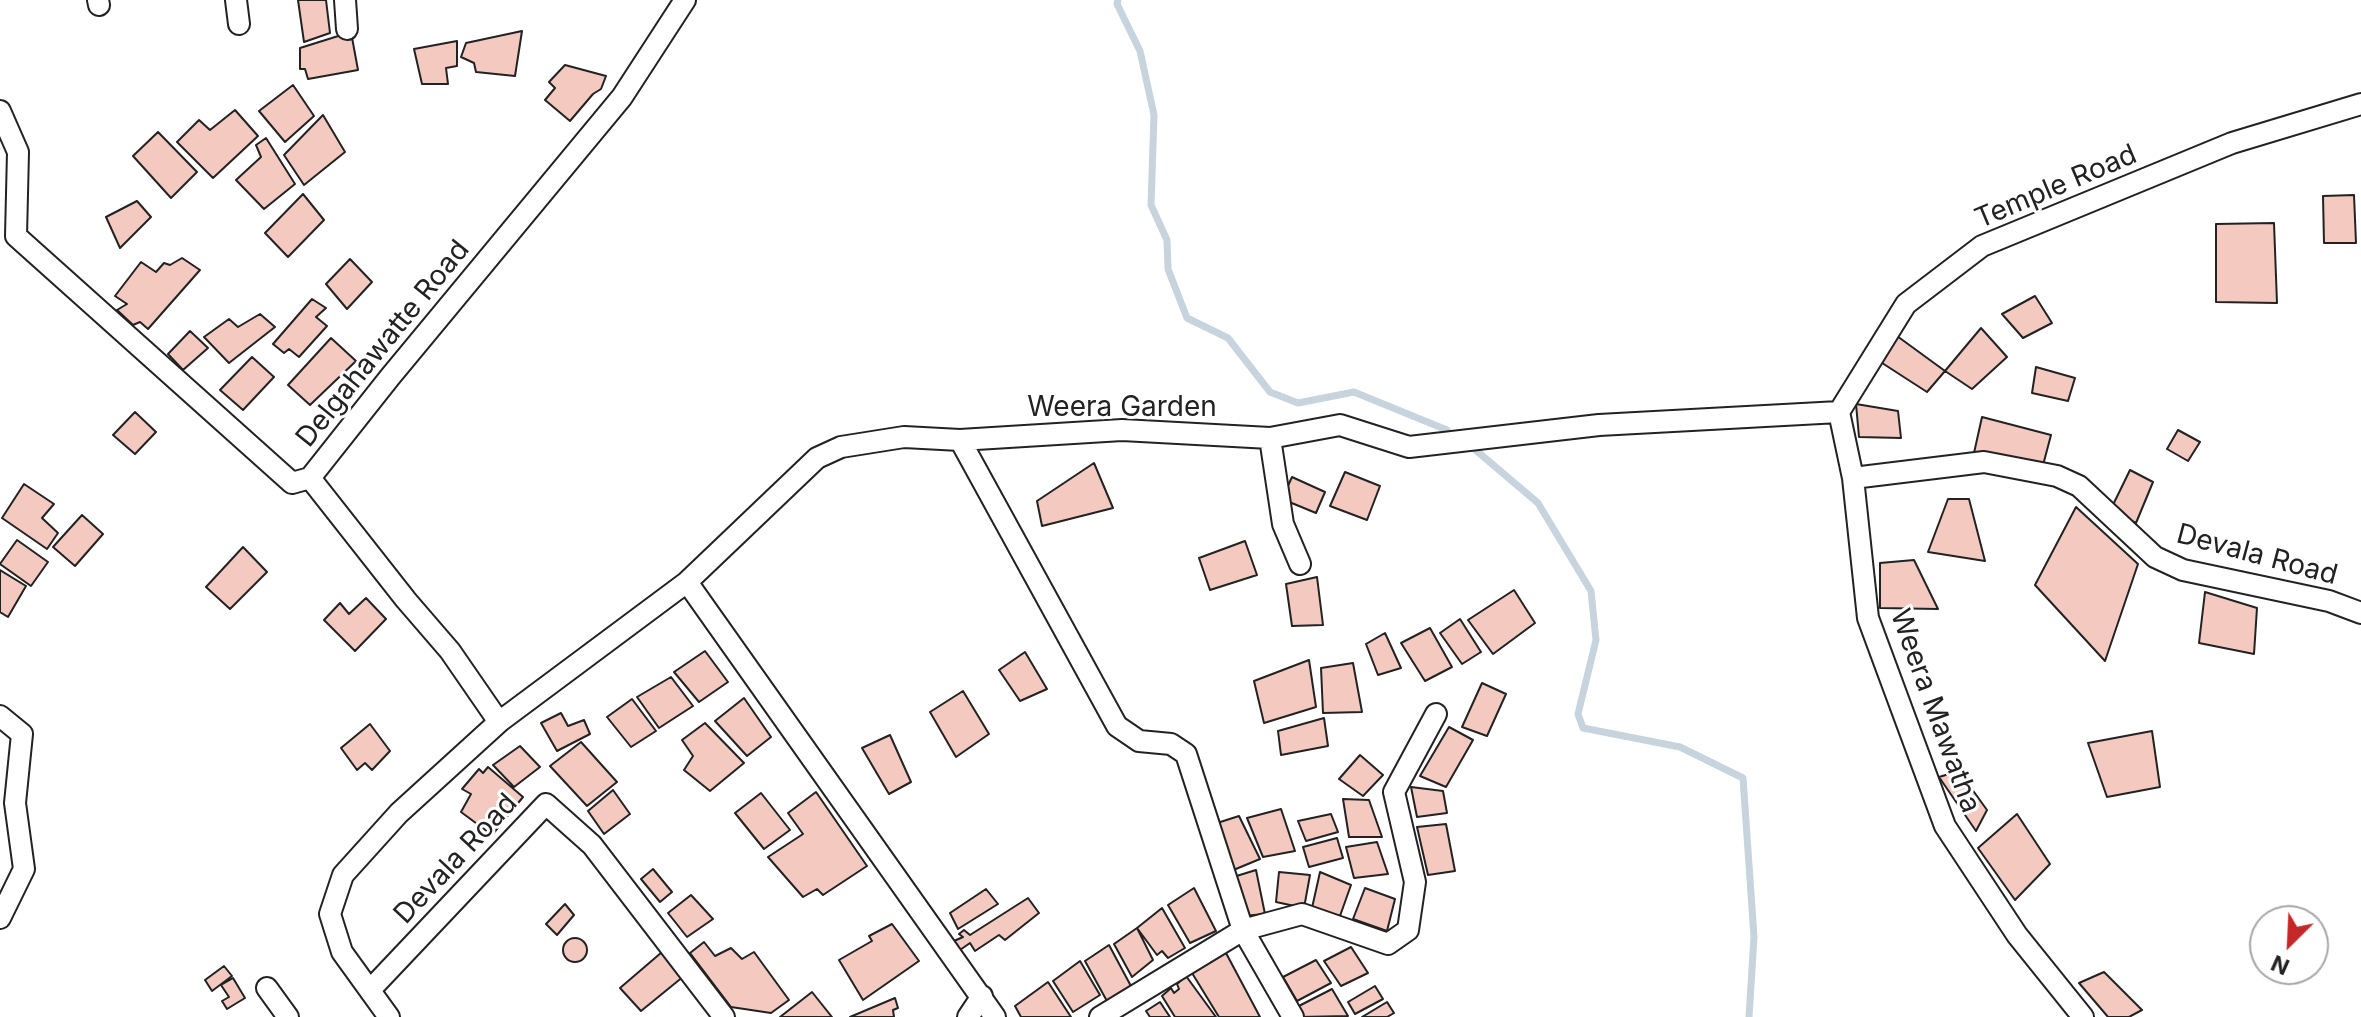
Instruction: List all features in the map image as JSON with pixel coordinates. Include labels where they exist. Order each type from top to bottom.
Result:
[{"type":"street","points":[[236,0],[239,24]]},
{"type":"street","points":[[345,0],[347,29]]},
{"type":"street","name":"Delgahawatte Road","points":[[499,722],[450,651],[310,478],[622,97],[685,0]]},
{"type":"street","name":"Temple Road","points":[[1839,412],[1906,304],[1982,246],[2232,143],[2361,104]]},
{"type":"street","points":[[0,111],[18,152],[8,241],[292,483],[310,478]]},
{"type":"street","points":[[1839,412],[1853,478]]},
{"type":"street","name":"Weera Garden","points":[[370,990],[342,952],[330,914],[343,875],[399,813],[499,722],[687,582],[817,458],[841,447],[904,437],[960,440],[1122,430],[1270,438],[1340,425],[1409,447],[1599,425],[1839,412]]},
{"type":"street","points":[[1270,438],[1283,524],[1300,564]]},
{"type":"street","points":[[960,440],[1117,726],[1139,741],[1171,744],[1186,754],[1243,930],[1293,1017]]},
{"type":"street","name":"Devala Road","points":[[1853,478],[1984,462],[2057,476],[2079,486],[2155,557],[2183,570],[2329,601],[2361,613]]},
{"type":"street","name":"Weera Mawatha","points":[[1853,478],[1868,618],[1945,826],[2017,935],[2083,1017]]},
{"type":"street","points":[[687,582],[995,1017]]},
{"type":"street","points":[[1100,1017],[1243,930],[1302,914],[1388,944],[1408,930],[1415,882],[1394,792],[1436,714]]},
{"type":"street","points":[[0,716],[22,734],[15,803],[24,869],[0,918]]},
{"type":"street","name":"Devala Road","points":[[370,990],[546,804],[592,845],[724,1017]]},
{"type":"street","points":[[267,988],[288,1017]]},
{"type":"street","points":[[370,990],[389,1017]]},
{"type":"street","points":[[968,1017],[982,996]]},
{"type":"building","points":[[298,0],[326,0],[330,33],[304,42]]},
{"type":"building","points":[[522,31],[515,76],[476,72],[474,63],[461,57],[466,43]]},
{"type":"building","points":[[351,32],[358,70],[308,79],[305,69],[300,69],[300,48]]},
{"type":"building","points":[[457,41],[457,66],[446,68],[448,84],[422,84],[414,49]]},
{"type":"building","points":[[565,65],[606,76],[601,89],[570,121],[545,100],[555,88],[549,82]]},
{"type":"building","points":[[293,85],[314,116],[285,142],[259,111]]},
{"type":"building","points":[[235,110],[258,136],[213,178],[177,142],[199,120],[210,130]]},
{"type":"building","points":[[323,115],[345,152],[304,185],[284,155]]},
{"type":"building","points":[[158,132],[197,172],[171,198],[133,156]]},
{"type":"building","points":[[266,138],[295,184],[264,209],[236,180],[261,157],[256,145]]},
{"type":"building","points":[[303,194],[324,220],[288,257],[265,233]]},
{"type":"building","points":[[2354,195],[2356,243],[2324,243],[2323,196]]},
{"type":"building","points":[[137,201],[151,217],[120,248],[106,217]]},
{"type":"building","points":[[2274,223],[2277,303],[2216,302],[2216,224]]},
{"type":"building","points":[[182,258],[200,270],[148,329],[140,322],[133,325],[117,310],[127,304],[115,296],[141,262],[156,272],[164,263],[170,265]]},
{"type":"building","points":[[350,259],[372,282],[347,309],[326,284]]},
{"type":"building","points":[[2035,296],[2052,323],[2023,338],[2002,314]]},
{"type":"building","points":[[312,299],[326,308],[316,317],[327,326],[299,357],[289,349],[284,353],[273,344]]},
{"type":"building","points":[[260,314],[275,327],[229,363],[204,337],[229,319],[238,327]]},
{"type":"building","points":[[1981,328],[2007,357],[1972,389],[1945,371]]},
{"type":"building","points":[[190,331],[208,348],[183,370],[168,354]]},
{"type":"building","points":[[1897,336],[1945,371],[1927,392],[1879,361]]},
{"type":"building","points":[[331,338],[356,361],[310,405],[288,385]]},
{"type":"building","points":[[252,357],[274,377],[243,410],[220,390]]},
{"type":"building","points":[[2036,367],[2075,378],[2068,401],[2032,393]]},
{"type":"building","points":[[1856,404],[1898,411],[1901,438],[1859,437]]},
{"type":"building","points":[[135,412],[156,432],[135,454],[113,435]]},
{"type":"building","points":[[1982,417],[2051,435],[2042,469],[1974,453]]},
{"type":"building","points":[[2178,430],[2200,442],[2188,461],[2167,449]]},
{"type":"building","points":[[1094,463],[1113,508],[1042,526],[1037,501]]},
{"type":"building","points":[[2130,470],[2153,482],[2136,523],[2110,511]]},
{"type":"building","points":[[1345,472],[1380,486],[1367,520],[1330,506]]},
{"type":"building","points":[[1292,477],[1325,492],[1316,513],[1282,499]]},
{"type":"building","points":[[24,484],[54,504],[42,518],[58,533],[47,549],[2,518]]},
{"type":"building","points":[[1948,499],[1969,499],[1985,561],[1928,552]]},
{"type":"building","points":[[2076,507],[2138,564],[2105,661],[2035,585]]},
{"type":"building","points":[[82,515],[103,534],[75,566],[53,547]]},
{"type":"building","points":[[17,540],[48,562],[31,586],[0,564]]},
{"type":"building","points":[[1245,541],[1257,575],[1210,590],[1199,558]]},
{"type":"building","points":[[243,547],[267,572],[230,609],[206,587]]},
{"type":"building","points":[[1914,560],[1938,609],[1880,608],[1880,563]]},
{"type":"building","points":[[0,570],[26,586],[8,617],[0,612]]},
{"type":"building","points":[[1317,577],[1323,625],[1292,626],[1286,584]]},
{"type":"building","points":[[1514,590],[1535,623],[1493,654],[1468,620]]},
{"type":"building","points":[[2205,592],[2257,608],[2254,654],[2199,643]]},
{"type":"building","points":[[366,598],[386,619],[355,651],[324,620],[340,603],[349,614]]},
{"type":"building","points":[[1460,619],[1481,652],[1462,664],[1440,633]]},
{"type":"building","points":[[1430,628],[1452,667],[1425,681],[1401,643]]},
{"type":"building","points":[[1385,633],[1401,668],[1378,675],[1366,644]]},
{"type":"building","points":[[705,651],[728,682],[699,702],[674,672]]},
{"type":"building","points":[[1025,652],[1047,689],[1020,701],[999,670]]},
{"type":"building","points":[[1309,660],[1316,707],[1264,723],[1254,681]]},
{"type":"building","points":[[1353,663],[1362,712],[1323,713],[1321,668]]},
{"type":"building","points":[[671,677],[693,706],[659,728],[637,697]]},
{"type":"building","points":[[1482,683],[1506,694],[1487,736],[1462,727]]},
{"type":"building","points":[[963,691],[989,734],[956,757],[930,712]]},
{"type":"building","points":[[744,698],[771,737],[747,756],[715,721]]},
{"type":"building","points":[[632,699],[656,731],[631,747],[607,717]]},
{"type":"building","points":[[561,713],[568,726],[584,720],[590,734],[557,751],[541,723]]},
{"type":"building","points":[[1324,718],[1328,746],[1281,755],[1278,731]]},
{"type":"building","points":[[705,723],[744,763],[710,791],[684,770],[693,756],[682,740]]},
{"type":"building","points":[[370,724],[390,751],[372,770],[365,763],[357,770],[341,748]]},
{"type":"building","points":[[1449,727],[1473,740],[1446,787],[1420,776]]},
{"type":"building","points":[[2152,731],[2160,787],[2107,797],[2088,743]]},
{"type":"building","points":[[890,735],[911,782],[889,794],[862,748]]},
{"type":"building","points":[[581,742],[617,782],[587,806],[550,766]]},
{"type":"building","points":[[520,746],[540,767],[514,787],[493,765]]},
{"type":"building","points":[[1360,755],[1383,775],[1363,796],[1339,779]]},
{"type":"building","points":[[488,767],[523,797],[492,835],[461,812],[471,794],[462,789],[479,769],[483,773]]},
{"type":"building","points":[[1959,771],[1987,810],[1976,831],[1939,777]]},
{"type":"building","points":[[1411,787],[1443,791],[1447,813],[1417,817]]},
{"type":"building","points":[[613,790],[630,814],[604,834],[588,811]]},
{"type":"building","points":[[816,792],[867,866],[823,895],[817,889],[803,897],[768,857],[803,834],[788,813]]},
{"type":"building","points":[[761,793],[790,830],[764,849],[735,813]]},
{"type":"building","points":[[1343,799],[1369,800],[1382,837],[1349,837]]},
{"type":"building","points":[[1281,809],[1295,851],[1263,857],[1247,818]]},
{"type":"building","points":[[1331,814],[1338,832],[1306,841],[1298,821]]},
{"type":"building","points":[[2017,814],[2050,864],[2015,900],[1978,848]]},
{"type":"building","points":[[1239,816],[1260,859],[1231,871],[1214,824]]},
{"type":"building","points":[[1446,824],[1455,871],[1428,875],[1417,827]]},
{"type":"building","points":[[1337,838],[1343,858],[1309,867],[1303,847]]},
{"type":"building","points":[[1377,842],[1388,874],[1354,878],[1346,847]]},
{"type":"building","points":[[653,869],[672,892],[660,902],[641,879]]},
{"type":"building","points":[[1256,870],[1265,914],[1243,916],[1230,878]]},
{"type":"building","points":[[1279,872],[1310,875],[1304,908],[1276,902]]},
{"type":"building","points":[[1320,872],[1351,885],[1340,916],[1312,908]]},
{"type":"building","points":[[1194,888],[1216,931],[1190,943],[1168,905]]},
{"type":"building","points":[[1365,888],[1395,899],[1387,931],[1353,919]]},
{"type":"building","points":[[986,889],[998,904],[958,929],[950,913]]},
{"type":"building","points":[[691,895],[713,919],[687,937],[668,913]]},
{"type":"building","points":[[1028,898],[1039,913],[1005,940],[999,935],[975,951],[970,943],[960,950],[954,941],[963,937],[959,934],[964,930],[970,935]]},
{"type":"building","points":[[565,904],[574,915],[557,935],[546,924]]},
{"type":"building","points":[[1162,908],[1185,948],[1168,958],[1162,951],[1157,955],[1137,928]]},
{"type":"building","points":[[892,924],[919,961],[863,1000],[839,960],[872,941],[869,936]]},
{"type":"building","points":[[1137,928],[1153,960],[1132,977],[1114,944]]},
{"type":"building","points":[[575,938],[584,941],[587,950],[584,959],[575,962],[566,959],[563,950],[566,941]]},
{"type":"building","points":[[704,942],[715,956],[731,948],[742,959],[754,952],[789,1000],[771,1013],[731,1007],[690,953]]},
{"type":"building","points":[[1109,945],[1132,988],[1108,1003],[1085,961]]},
{"type":"building","points":[[1351,947],[1368,973],[1341,986],[1324,961]]},
{"type":"building","points":[[662,952],[684,976],[641,1011],[620,988]]},
{"type":"building","points":[[1226,953],[1260,1017],[1219,1017],[1192,973]]},
{"type":"building","points":[[1316,960],[1331,983],[1297,1001],[1283,977]]},
{"type":"building","points":[[1080,961],[1100,995],[1073,1012],[1053,981]]},
{"type":"building","points":[[224,966],[232,976],[212,991],[205,980]]},
{"type":"building","points":[[2104,972],[2142,1010],[2129,1017],[2108,1017],[2079,983]]},
{"type":"building","points":[[1186,976],[1216,1017],[1175,1017],[1162,996],[1171,988],[1174,993],[1179,989],[1177,984]]},
{"type":"building","points":[[233,978],[245,998],[227,1009],[222,1001],[229,997],[221,985]]},
{"type":"building","points":[[1048,982],[1071,1017],[1021,1017],[1015,1006]]},
{"type":"building","points":[[1375,986],[1383,999],[1355,1014],[1348,1002]]},
{"type":"building","points":[[1332,989],[1348,1016],[1300,1017],[1295,1008]]},
{"type":"building","points":[[812,992],[832,1017],[780,1017]]},
{"type":"building","points":[[895,998],[898,1008],[893,1010],[894,1017],[850,1017]]},
{"type":"building","points":[[1160,1002],[1170,1017],[1150,1017],[1146,1011]]},
{"type":"building","points":[[1387,1002],[1394,1013],[1387,1017],[1362,1017]]},
{"type":"waterway","points":[[1118,0],[1117,4],[1140,51],[1154,115],[1151,205],[1167,240],[1168,269],[1187,318],[1228,338],[1270,392],[1298,403],[1354,392],[1447,430]]},
{"type":"waterway","points":[[1472,447],[1538,503],[1591,591],[1596,640],[1578,714],[1583,728],[1680,747],[1743,778],[1754,937],[1749,1017]]}]
